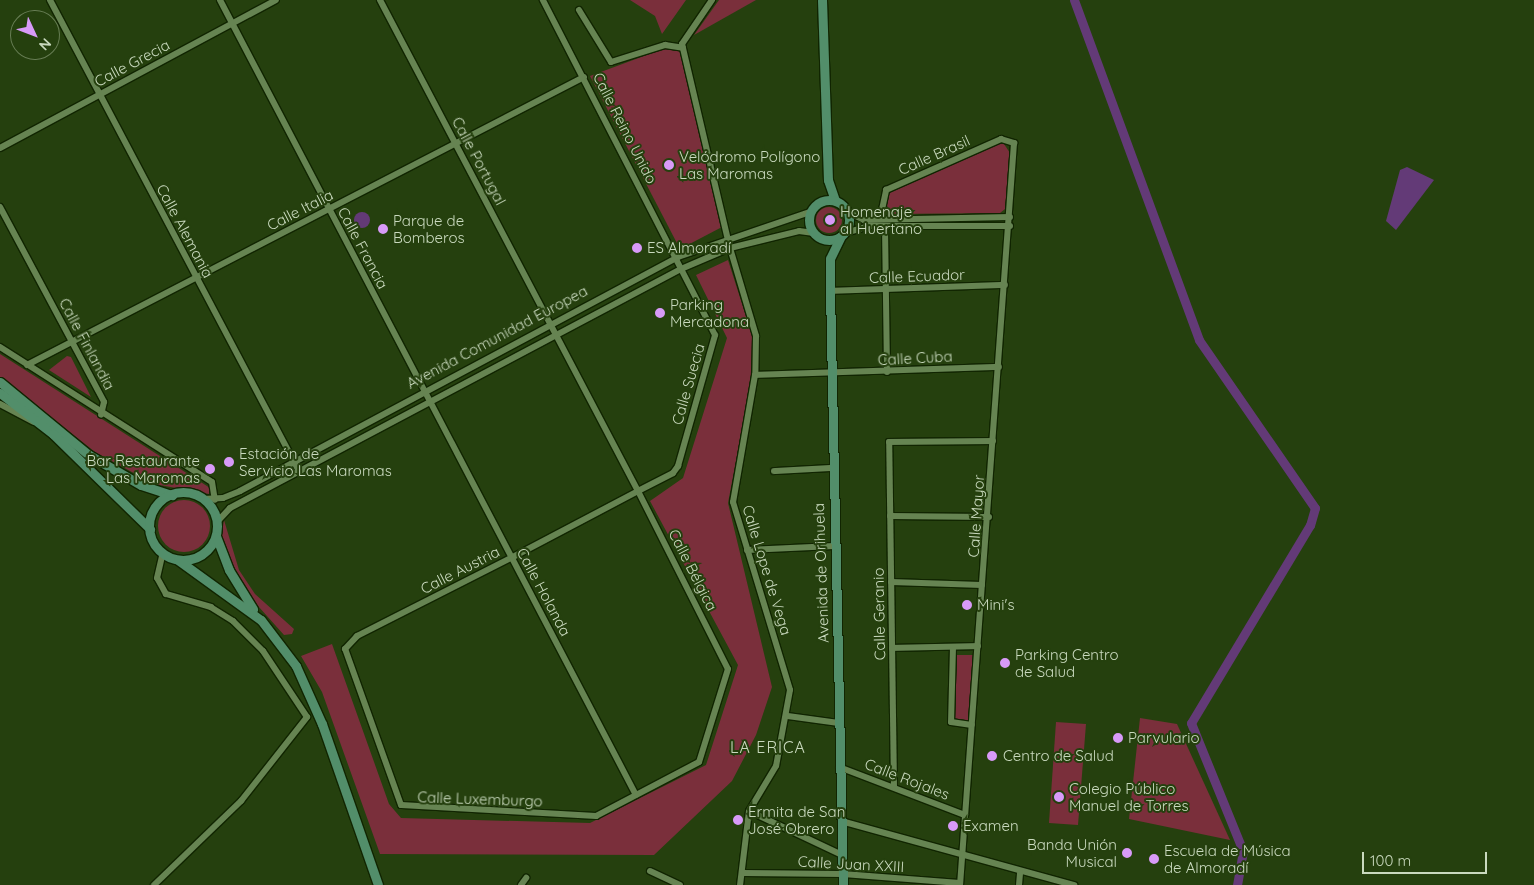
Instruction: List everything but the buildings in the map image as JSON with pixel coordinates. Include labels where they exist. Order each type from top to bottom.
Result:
[{"type":"main road","points":[[822,0],[828,180],[835,200],[848,212],[843,235],[817,236],[810,212],[820,201],[828,180]]},
{"type":"main road","points":[[820,201],[835,200]]},
{"type":"main road","name":"Avenida de Orihuela","points":[[843,235],[830,259],[832,468],[843,885]]},
{"type":"main road","name":"Avenida de Orihuela","points":[[817,236],[830,259]]},
{"type":"main road","points":[[0,382],[89,456],[141,485],[172,495],[188,493],[203,499],[217,522],[216,536],[229,570],[307,687],[378,885]]},
{"type":"main road","points":[[0,393],[40,424],[150,530],[162,553],[178,560],[261,620]]},
{"type":"main road","points":[[150,530],[153,512],[172,495]]},
{"type":"main road","points":[[178,560],[201,555],[216,536]]},
{"type":"street","name":"Calle Alemania","points":[[50,0],[300,473]]},
{"type":"street","name":"Calle Francia","points":[[220,0],[429,401]]},
{"type":"street","name":"Calle Grecia","points":[[0,148],[276,0]]},
{"type":"street","name":"Calle Portugal","points":[[380,0],[556,334]]},
{"type":"street","name":"Calle Reino Unido","points":[[544,0],[678,257],[681,269]]},
{"type":"street","points":[[579,10],[611,62],[665,45],[683,48],[684,38],[712,0]]},
{"type":"street","name":"Calle Lope de Vega","points":[[683,48],[730,248],[756,336],[755,375],[734,475],[733,502],[790,690],[787,716],[776,766],[749,811],[740,885]]},
{"type":"street","name":"Calle Italia","points":[[27,365],[584,77]]},
{"type":"street","name":"Calle Brasil","points":[[880,219],[886,190],[1001,139],[1009,138],[1016,149]]},
{"type":"street","name":"Calle Mayor","points":[[960,884],[1016,149]]},
{"type":"street","name":"Calle Finlandia","points":[[0,207],[104,402],[101,415],[212,482],[216,500]]},
{"type":"street","name":"Avenida Comunidad Europea","points":[[216,500],[294,462],[424,390],[678,257],[810,212]]},
{"type":"street","points":[[848,212],[864,220],[1010,217]]},
{"type":"street","points":[[843,235],[885,227],[1010,226]]},
{"type":"street","points":[[885,227],[887,372]]},
{"type":"street","name":"Avenida Comunidad Europea","points":[[217,522],[230,508],[300,473],[429,401],[681,269],[730,248],[799,231],[817,236]]},
{"type":"street","name":"Calle Suecia","points":[[638,491],[678,466],[716,335],[681,269]]},
{"type":"street","name":"Calle Ecuador","points":[[830,291],[1005,285]]},
{"type":"street","name":"Calle Bélgica","points":[[556,334],[728,669],[699,762],[636,795]]},
{"type":"street","points":[[0,347],[101,415]]},
{"type":"street","name":"Calle Cuba","points":[[755,375],[832,375],[999,367]]},
{"type":"street","name":"Calle Holanda","points":[[429,401],[636,795]]},
{"type":"street","points":[[0,404],[40,424]]},
{"type":"street","name":"Calle Geranio","points":[[894,786],[888,442],[994,441]]},
{"type":"street","points":[[774,471],[832,468]]},
{"type":"street","name":"Calle Austria","points":[[347,644],[638,491]]},
{"type":"street","points":[[203,499],[216,500]]},
{"type":"street","points":[[890,516],[989,517]]},
{"type":"street","points":[[747,550],[834,546]]},
{"type":"street","points":[[154,885],[241,801],[308,717],[263,651],[233,621],[211,607],[166,594],[157,578],[162,553]]},
{"type":"street","points":[[891,582],[982,584]]},
{"type":"street","name":"Calle Luxemburgo","points":[[347,644],[346,656],[386,767],[406,808],[596,816],[636,795]]},
{"type":"street","points":[[892,648],[978,646]]},
{"type":"street","points":[[954,647],[951,722],[972,725]]},
{"type":"street","points":[[787,716],[838,723]]},
{"type":"street","name":"Calle Rojales","points":[[839,767],[894,786],[965,815]]},
{"type":"street","points":[[749,811],[842,855]]},
{"type":"street","points":[[841,821],[1020,873],[1074,885]]},
{"type":"street","points":[[650,871],[680,885]]},
{"type":"street","name":"Calle Juan XXIII","points":[[742,873],[843,874],[960,884]]},
{"type":"street","points":[[1019,885],[1020,873]]},
{"type":"street","points":[[521,885],[526,878]]},
{"type":"shaded area","points":[[630,0],[686,0],[662,34],[655,16]]},
{"type":"shaded area","points":[[719,0],[756,0],[694,35]]},
{"type":"shaded area","points":[[679,43],[722,227],[680,249],[590,76]]},
{"type":"shaded area","points":[[997,144],[1004,144],[1010,153],[1005,209],[1000,213],[890,214],[885,199],[889,193]]},
{"type":"shaded area","points":[[1407,167],[1434,180],[1396,230],[1386,221],[1400,170]]},
{"type":"shaded area","points":[[829,207],[838,211],[842,220],[838,229],[829,233],[820,229],[816,220],[820,211]]},
{"type":"shaded area","points":[[359,212],[365,212],[370,217],[368,226],[359,228],[354,223],[354,217]]},
{"type":"shaded area","points":[[728,260],[752,335],[752,376],[728,503],[772,687],[756,735],[732,781],[654,855],[380,854],[322,692],[301,656],[332,644],[389,804],[401,818],[590,823],[706,765],[738,665],[650,501],[683,478],[727,338],[696,275]]},
{"type":"shaded area","points":[[0,354],[210,488],[209,494],[154,484],[95,452],[0,377]]},
{"type":"shaded area","points":[[67,356],[71,357],[91,397],[49,370]]},
{"type":"shaded area","points":[[184,500],[194,502],[202,508],[208,516],[210,526],[208,536],[202,544],[194,550],[184,552],[174,550],[166,544],[160,536],[158,526],[160,516],[166,508],[174,502]]},
{"type":"shaded area","points":[[224,520],[239,570],[255,594],[294,629],[292,634],[284,635],[250,597],[230,564],[221,539]]},
{"type":"shaded area","points":[[957,655],[974,655],[968,721],[954,719]]},
{"type":"shaded area","points":[[1140,718],[1177,724],[1230,840],[1129,819]]},
{"type":"shaded area","points":[[1056,722],[1086,724],[1078,825],[1049,823]]},
{"type":"waterway","points":[[1074,0],[1199,340],[1315,508],[1310,525],[1191,723],[1243,851],[1237,885]]},
{"type":"place","name":"Velódromo Polígono Las Maromas","points":[[669,165]]},
{"type":"place","name":"Homenaje al Huertano","points":[[830,220]]},
{"type":"place","name":"Parque de Bomberos","points":[[383,229]]},
{"type":"place","name":"ES Almoradí","points":[[637,248]]},
{"type":"place","name":"Parking Mercadona","points":[[660,313]]},
{"type":"place","name":"Estación de Servicio Las Maromas","points":[[229,462]]},
{"type":"place","name":"Bar Restaurante Las Maromas","points":[[210,469]]},
{"type":"place","name":"Mini's","points":[[967,605]]},
{"type":"place","name":"Parking Centro de Salud","points":[[1005,663]]},
{"type":"place","name":"Parvulario","points":[[1118,738]]},
{"type":"place","name":"Centro de Salud","points":[[992,756]]},
{"type":"place","name":"Colegio Público Manuel de Torres","points":[[1059,797]]},
{"type":"place","name":"Ermita de San José Obrero","points":[[738,820]]},
{"type":"place","name":"Examen","points":[[953,826]]},
{"type":"place","name":"Banda Unión Musical","points":[[1127,853]]},
{"type":"place","name":"Escuela de Música de Almoradí","points":[[1154,859]]},
{"type":"district","name":"LA ERICA","points":[[768,747]]}]
